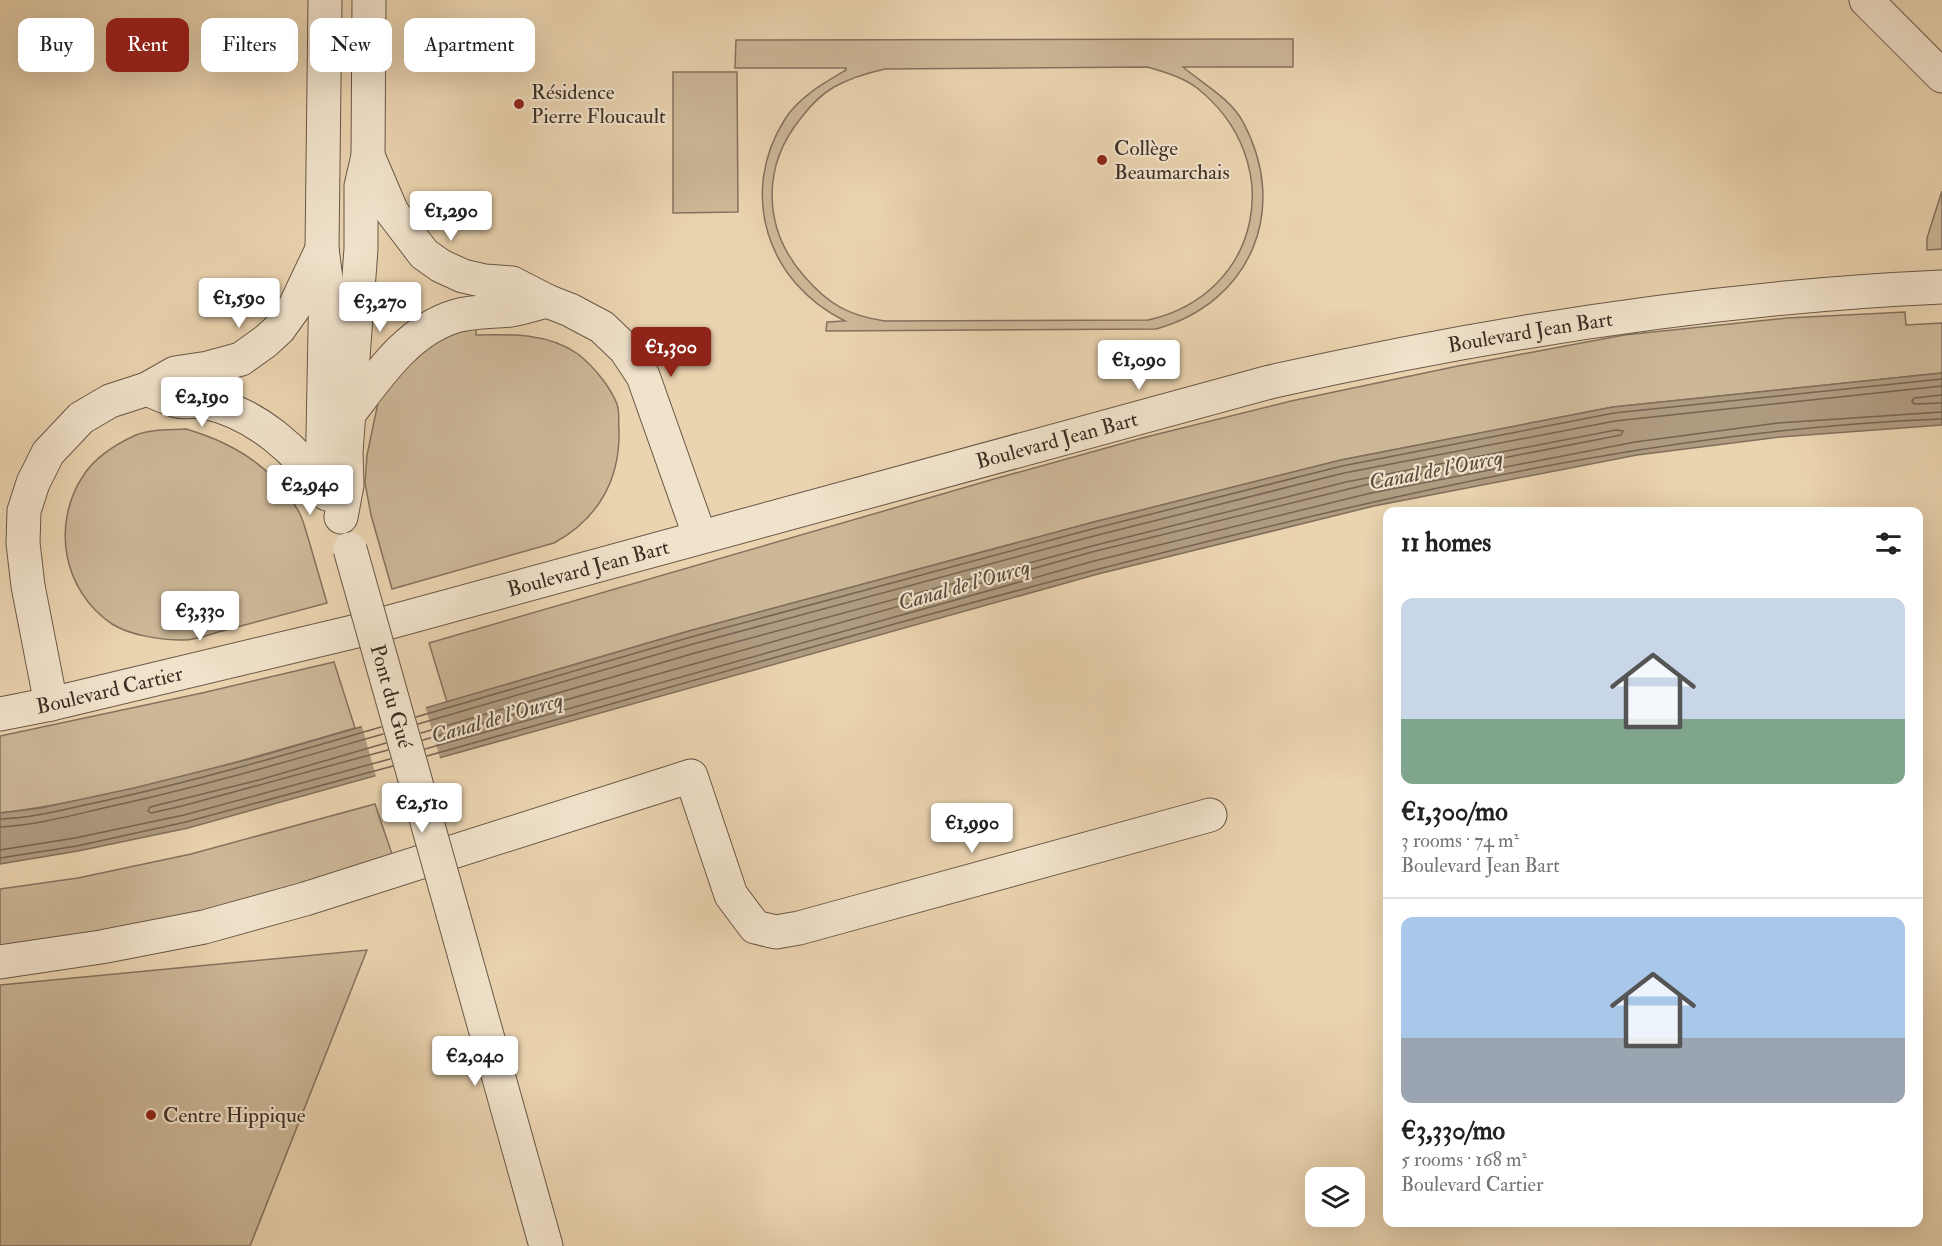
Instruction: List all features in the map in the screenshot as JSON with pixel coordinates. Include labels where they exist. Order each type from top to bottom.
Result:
[{"type":"street","points":[[322,487],[326,279],[322,249],[325,0]]},
{"type":"street","points":[[341,517],[347,485],[346,452],[361,249],[361,186],[368,156],[369,0]]},
{"type":"street","points":[[1866,0],[1942,76]]},
{"type":"street","points":[[368,156],[392,212],[424,254],[441,266],[463,276],[485,281],[512,283],[570,310],[602,327],[625,349],[643,376],[700,537]]},
{"type":"street","points":[[51,704],[28,586],[23,543],[24,511],[33,483],[48,453],[81,418],[110,401],[147,389],[175,373],[208,368],[241,358],[266,341],[279,329],[294,308],[322,249]]},
{"type":"street","name":"Boulevard Jean Bart","points":[[361,630],[1270,382],[1373,359],[1621,318],[1774,300],[1942,287]]},
{"type":"street","points":[[349,414],[380,372],[400,350],[431,327],[455,316],[513,310],[547,301]]},
{"type":"street","points":[[147,389],[178,401],[202,401],[228,409],[266,429],[295,455],[322,487],[341,517]]},
{"type":"street","name":"Pont du Gué","points":[[341,517],[546,1246]]},
{"type":"street","name":"Boulevard Cartier","points":[[0,714],[51,704],[361,630]]},
{"type":"street","points":[[0,962],[101,947],[204,927],[305,899],[691,776],[731,895],[755,927],[777,932],[799,928],[1210,815]]},
{"type":"shaded area","points":[[1293,39],[1293,67],[1183,67],[1224,99],[1238,114],[1257,155],[1263,187],[1261,219],[1253,248],[1238,275],[1216,298],[1189,316],[1156,329],[826,331],[827,322],[845,321],[818,304],[796,284],[779,260],[768,234],[763,205],[764,176],[771,147],[791,111],[813,91],[846,68],[735,68],[736,40]],"holes":[[[1147,67],[1192,84],[1226,118],[1244,151],[1252,186],[1250,221],[1238,254],[1217,283],[1187,306],[1148,320],[885,321],[861,316],[840,307],[813,286],[790,258],[774,218],[772,198],[774,177],[779,157],[788,137],[812,105],[829,90],[846,81],[885,69]]]},
{"type":"shaded area","points":[[673,72],[737,72],[738,212],[673,213]]},
{"type":"shaded area","points":[[1942,191],[1942,249],[1927,250],[1927,238]]},
{"type":"shaded area","points":[[1905,312],[1906,325],[1942,323],[1942,373],[1613,407],[1341,460],[1090,523],[689,631],[447,702],[429,643],[994,479],[1142,438],[1291,401],[1458,366],[1624,335],[1787,318]]},
{"type":"shaded area","points":[[476,324],[476,335],[529,336],[554,342],[578,354],[595,370],[606,383],[618,410],[618,449],[610,482],[594,510],[583,522],[554,543],[392,589],[371,515],[365,483],[367,455],[380,393],[420,349]]},
{"type":"shaded area","points":[[186,429],[237,450],[279,483],[290,498],[305,527],[327,603],[198,638],[174,640],[136,634],[119,628],[95,610],[82,594],[67,556],[65,536],[67,515],[73,495],[83,476],[106,452],[136,435],[160,430]]},
{"type":"shaded area","points":[[334,662],[355,728],[223,766],[134,788],[0,813],[0,736]]},
{"type":"shaded area","points":[[375,804],[394,860],[181,922],[0,948],[0,889],[78,878],[191,854]]},
{"type":"shaded area","name":"Centre Hippique","points":[[367,950],[250,1246],[0,1246],[0,985]]},
{"type":"water","name":"Canal de l'Ourcq","points":[[1942,373],[1942,425],[1780,437],[1637,455],[1374,506],[1098,574],[188,828],[78,851],[0,864],[0,813],[41,808],[134,788],[254,758],[689,631],[1090,523],[1341,460],[1613,407]]},
{"type":"pier","points":[[425,705],[441,762],[377,780],[361,723]]},
{"type":"place","name":"Résidence Pierre Floucault","points":[[519,104]]},
{"type":"place","name":"Collège Beaumarchais","points":[[1102,160]]},
{"type":"place","name":"Centre Hippique","points":[[151,1115]]}]
